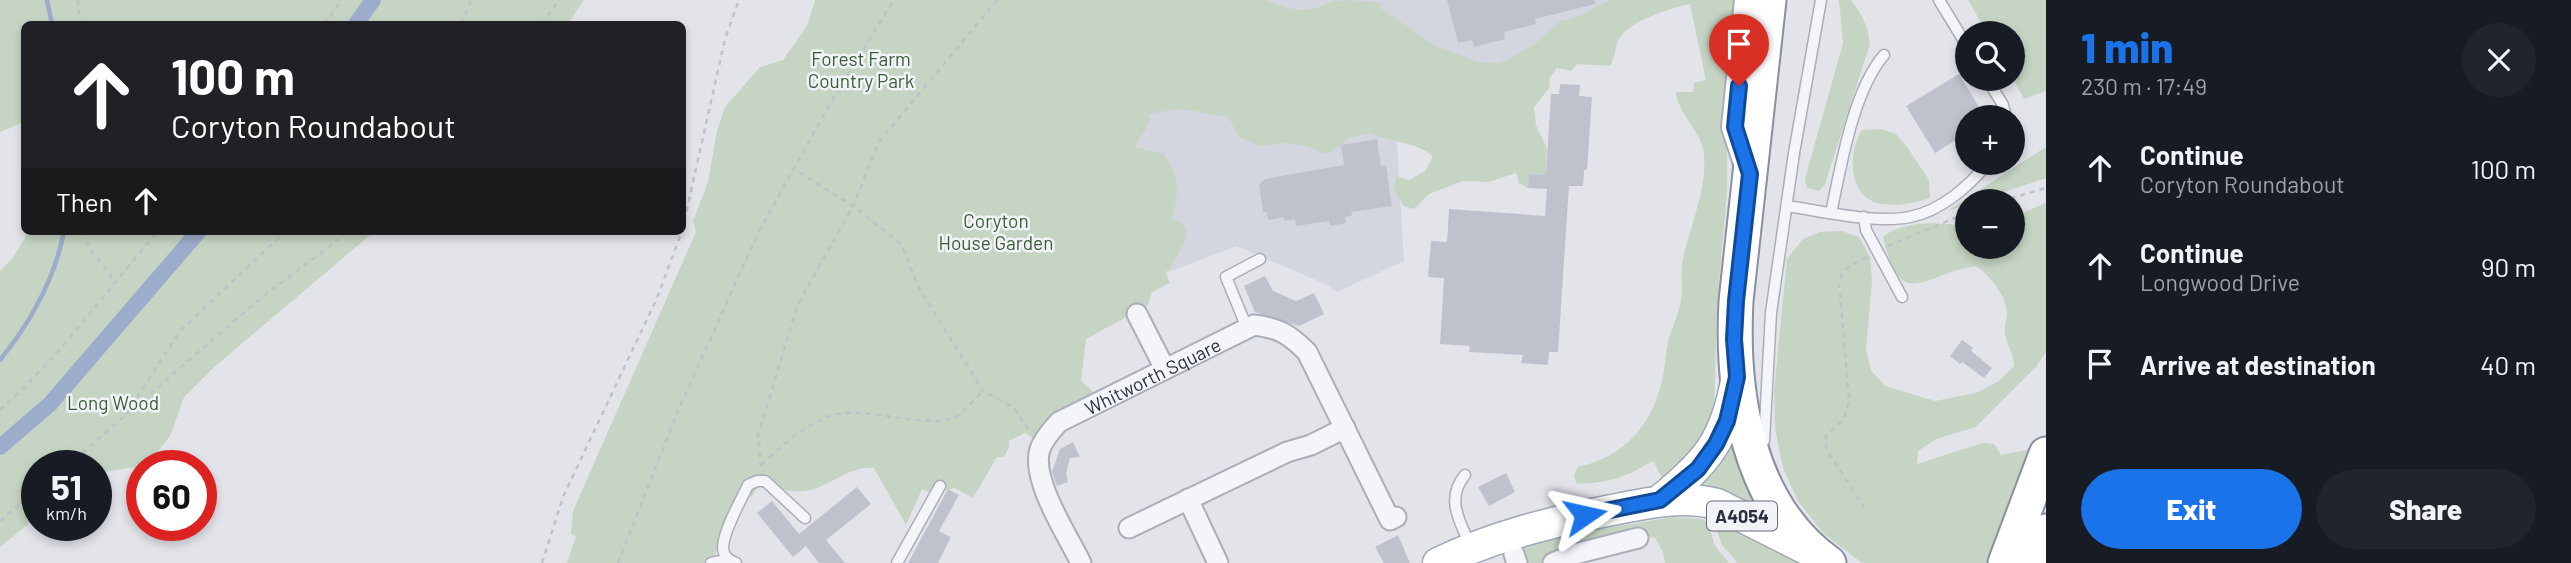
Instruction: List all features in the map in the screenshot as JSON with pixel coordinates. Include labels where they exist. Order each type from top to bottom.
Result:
[{"type":"highway","points":[[1769,0],[1736,301],[1734,339],[1737,377],[1749,442],[1759,471],[1773,500],[1800,537],[1824,559]]},
{"type":"highway","points":[[2005,563],[2046,454]]},
{"type":"highway","points":[[2034,563],[2046,531]]},
{"type":"main road","name":"A4054","points":[[1660,500],[1698,469],[1716,444],[1727,421],[1737,377]]},
{"type":"main road","name":"A4054","points":[[1438,563],[1472,547],[1538,525],[1660,500],[1702,500],[1717,504],[1824,559]]},
{"type":"street","points":[[1748,0],[1735,127],[1750,174]]},
{"type":"street","points":[[1136,314],[1165,369]]},
{"type":"street","points":[[1247,328],[1254,325],[1269,327],[1290,335],[1307,352],[1390,520],[1396,517]]},
{"type":"street","name":"Whitworth Square","points":[[1041,447],[1059,422],[1247,328]]},
{"type":"street","points":[[1129,528],[1287,452],[1311,445],[1345,428]]},
{"type":"street","points":[[1041,447],[1038,469],[1042,482],[1081,563]]},
{"type":"street","points":[[1188,499],[1218,563]]},
{"type":"street","points":[[1553,563],[1575,554],[1638,538]]},
{"type":"lane","points":[[1773,500],[1763,438],[1771,313],[1821,0]]},
{"type":"lane","points":[[1939,0],[1955,26]]},
{"type":"lane","points":[[1831,213],[1840,166],[1866,81],[1884,55]]},
{"type":"lane","points":[[1787,206],[1864,217],[1908,218],[1930,210],[1979,175]]},
{"type":"lane","points":[[1864,217],[1866,230],[1902,297]]},
{"type":"lane","points":[[1247,328],[1226,277],[1259,259]]},
{"type":"lane","points":[[1465,475],[1459,482],[1454,503],[1472,547]]},
{"type":"lane","points":[[732,561],[723,551],[723,540],[748,485],[765,481],[804,517]]},
{"type":"lane","points":[[897,563],[940,486]]},
{"type":"lane","points":[[711,563],[732,561]]},
{"type":"path","points":[[78,0],[80,21]]},
{"type":"path","points":[[326,21],[342,0]]},
{"type":"path","points":[[462,21],[471,0]]},
{"type":"path","points":[[544,21],[559,0]]},
{"type":"path","points":[[686,213],[725,39],[739,0]]},
{"type":"path","points":[[618,563],[682,401],[759,231],[834,97],[894,0]]},
{"type":"path","points":[[757,481],[762,464],[758,435],[798,304],[853,205],[878,144],[997,0]]},
{"type":"path","points":[[794,170],[853,205],[901,244],[919,288],[983,391],[1013,407],[1041,447]]},
{"type":"path","points":[[2025,194],[2046,188]]},
{"type":"path","points":[[1867,512],[1826,449],[1826,436],[1844,419],[1849,400],[1839,282],[1841,273],[1848,266],[1877,252],[1955,218]]},
{"type":"path","points":[[87,235],[88,246],[115,281]]},
{"type":"path","points":[[0,410],[65,345],[155,235]]},
{"type":"path","points":[[122,420],[181,330],[282,235]]},
{"type":"path","points":[[86,450],[256,302],[345,235]]},
{"type":"path","points":[[542,563],[563,497],[657,298],[681,235]]},
{"type":"path","points":[[762,464],[810,426],[837,414],[872,412],[932,421],[956,417],[983,391]]},
{"type":"path","points":[[0,521],[21,504]]},
{"type":"shaded area","points":[[1196,0],[1647,0],[1506,66],[1480,67],[1316,21]]},
{"type":"shaded area","points":[[1394,93],[1404,261],[1337,292],[1325,284],[1237,246],[1166,273],[1117,156],[1123,98]]},
{"type":"green space","points":[[0,0],[584,0],[570,21],[21,21],[21,123],[0,132]]},
{"type":"green space","points":[[815,0],[1265,0],[1297,10],[1334,1],[1365,1],[1382,4],[1380,8],[1436,46],[1476,61],[1500,64],[1536,43],[1561,20],[1575,18],[1612,0],[1739,0],[1717,306],[1714,416],[1703,445],[1671,479],[1662,478],[1653,461],[1625,475],[1600,482],[1577,484],[1574,475],[1578,467],[1608,456],[1632,439],[1649,415],[1661,385],[1669,338],[1681,302],[1683,259],[1701,195],[1704,168],[1702,146],[1677,100],[1676,92],[1693,92],[1694,83],[1706,80],[1690,4],[1652,16],[1627,30],[1619,40],[1610,66],[1577,64],[1571,71],[1557,68],[1549,79],[1550,87],[1534,107],[1536,125],[1547,149],[1546,167],[1561,169],[1561,176],[1530,174],[1528,188],[1519,183],[1516,173],[1489,182],[1463,181],[1429,194],[1414,209],[1404,206],[1394,190],[1396,176],[1409,180],[1425,171],[1433,156],[1410,144],[1371,133],[1350,138],[1331,152],[1320,153],[1307,146],[1286,143],[1258,146],[1238,136],[1228,116],[1178,109],[1148,115],[1149,123],[1135,147],[1164,154],[1169,162],[1177,185],[1172,218],[1182,223],[1186,229],[1182,246],[1170,269],[1165,270],[1170,283],[1152,292],[1148,305],[1086,339],[1081,381],[1097,395],[1049,421],[1034,439],[1025,433],[1009,441],[1004,457],[997,457],[973,498],[955,488],[931,493],[922,489],[906,525],[874,468],[865,468],[805,491],[788,491],[759,485],[752,496],[736,504],[714,557],[707,563],[567,563],[576,536],[571,534],[573,511],[696,232],[693,221],[708,182],[717,131],[725,107],[760,67],[783,60],[807,26]]},
{"type":"green space","points":[[1839,0],[1851,0],[1855,5],[1866,26],[1870,44],[1825,184],[1819,191],[1807,188],[1805,179],[1843,43]]},
{"type":"green space","points":[[1968,0],[2046,0],[2046,91],[2024,99],[2020,91],[2025,91],[2025,21],[1980,21]]},
{"type":"green space","points":[[1881,129],[1896,134],[1907,147],[1929,180],[1930,198],[1908,204],[1876,203],[1857,186],[1853,157],[1858,138],[1862,130]]},
{"type":"green space","points":[[2046,147],[2046,178],[2013,189],[1981,189],[2003,175],[2025,175],[2025,161]]},
{"type":"green space","points":[[2046,203],[2046,352],[2036,367],[1976,427],[1936,439],[1918,451],[1917,464],[1983,443],[1994,444],[2001,455],[2038,448],[1995,563],[1862,563],[1823,533],[1798,501],[1783,468],[1775,428],[1774,391],[1787,259],[1803,239],[1820,232],[1842,231],[1859,237],[1870,257],[1872,281],[1866,349],[1871,370],[1885,386],[1935,401],[1976,393],[1999,381],[2014,366],[2005,334],[2006,305],[2000,292],[1976,266],[1917,283],[1907,282],[1898,275],[1890,261],[1883,236],[1914,225],[1955,225],[1955,259],[2025,259],[2025,212]]},
{"type":"green space","name":"Long Wood","points":[[27,235],[370,235],[213,368],[184,397],[170,436],[159,450],[126,450],[126,468],[112,471],[112,450],[21,450],[21,530],[0,547],[0,271],[12,259]]},
{"type":"green space","points":[[1731,445],[1754,499],[1752,504],[1687,488]]},
{"type":"green space","points":[[1711,514],[1779,548],[1797,563],[1738,563],[1722,545]]},
{"type":"green space","points":[[1674,517],[1702,519],[1708,523],[1715,546],[1729,563],[1665,563],[1663,552],[1655,538],[1634,534],[1546,563],[1521,563],[1521,546],[1570,534]]},
{"type":"building","points":[[1447,0],[1594,0],[1595,4],[1535,19],[1536,24],[1504,32],[1505,39],[1474,47],[1472,40],[1458,43]]},
{"type":"building","points":[[1955,76],[1955,91],[1969,91],[1978,105],[1955,105],[1955,140],[1935,153],[1906,106]]},
{"type":"building","points":[[1560,84],[1580,85],[1579,96],[1592,97],[1587,170],[1584,170],[1583,186],[1569,186],[1558,352],[1549,352],[1548,365],[1521,363],[1523,355],[1469,352],[1470,346],[1440,344],[1444,278],[1428,277],[1431,241],[1447,242],[1449,209],[1545,216],[1547,189],[1528,188],[1529,174],[1546,175],[1551,94],[1559,94]]},
{"type":"building","points":[[1377,139],[1381,166],[1386,165],[1392,206],[1351,212],[1352,216],[1345,217],[1346,223],[1330,226],[1329,221],[1296,226],[1295,219],[1285,221],[1284,217],[1268,220],[1267,212],[1263,212],[1259,185],[1265,179],[1344,165],[1341,145]]},
{"type":"building","points":[[1265,276],[1273,291],[1296,301],[1314,293],[1324,314],[1299,326],[1255,312],[1244,286]]},
{"type":"building","points":[[1962,340],[1992,368],[1984,378],[1950,356]]},
{"type":"building","points":[[1073,442],[1080,457],[1070,458],[1066,474],[1068,482],[1057,486],[1052,472],[1060,449]]},
{"type":"building","points":[[1506,473],[1515,492],[1489,506],[1478,487]]},
{"type":"building","points":[[857,487],[871,504],[826,540],[845,563],[819,563],[806,546],[793,557],[757,513],[772,501],[799,534]]},
{"type":"building","points":[[948,489],[959,495],[939,531],[951,537],[938,563],[908,563]]},
{"type":"building","points":[[1398,535],[1410,563],[1384,563],[1375,547]]},
{"type":"waterway","points":[[47,0],[51,21]]},
{"type":"waterway","points":[[358,21],[373,0]]},
{"type":"waterway","points":[[0,360],[40,299],[63,235]]},
{"type":"waterway","points":[[0,447],[50,404],[196,235]]},
{"type":"route","points":[[1585,515],[1660,500],[1698,469],[1716,444],[1727,421],[1737,377],[1734,339],[1736,301],[1750,174],[1735,127],[1739,86]]},
{"type":"park label","name":"Forest Farm Country Park","points":[[861,69]]},
{"type":"park label","name":"Coryton House Garden","points":[[996,231]]}]
